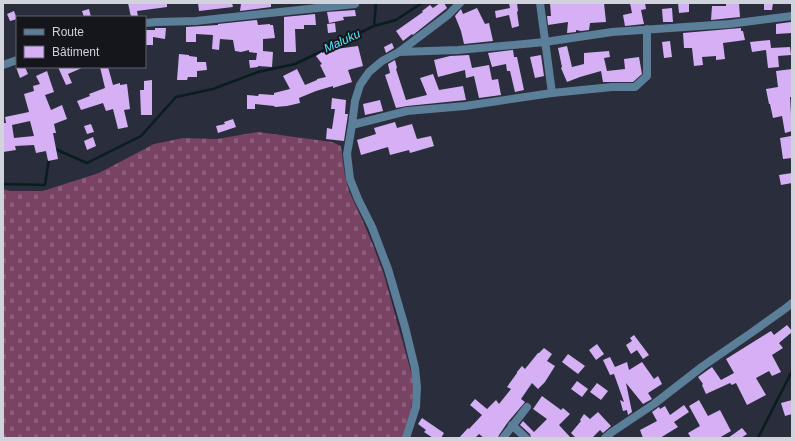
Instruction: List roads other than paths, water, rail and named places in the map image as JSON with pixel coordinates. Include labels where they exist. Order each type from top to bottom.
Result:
[{"type":"street","points":[[406,438],[416,407],[416,372],[405,326],[388,269],[372,227],[350,179],[347,154],[355,101],[360,85],[369,72],[382,61],[399,52],[448,15],[460,3]]},
{"type":"street","points":[[540,3],[552,93]]},
{"type":"street","points":[[146,23],[196,21],[355,4]]},
{"type":"street","points":[[399,52],[458,50],[545,42],[612,32],[729,24],[792,16]]},
{"type":"street","points":[[352,125],[407,111],[465,106],[552,93],[635,86],[647,76],[647,29]]},
{"type":"street","points":[[3,65],[16,60]]},
{"type":"street","points":[[605,438],[792,303]]},
{"type":"street","points":[[502,438],[527,407]]},
{"type":"street","points":[[512,425],[526,438]]},
{"type":"waterway","points":[[374,26],[376,3]]},
{"type":"waterway","name":"Maluku","points":[[53,148],[87,163],[141,136],[176,97],[213,89],[258,72],[295,64],[374,26],[396,20],[422,3]]},
{"type":"waterway","points":[[3,184],[45,185],[49,158]]},
{"type":"waterway","points":[[758,438],[792,371]]}]
